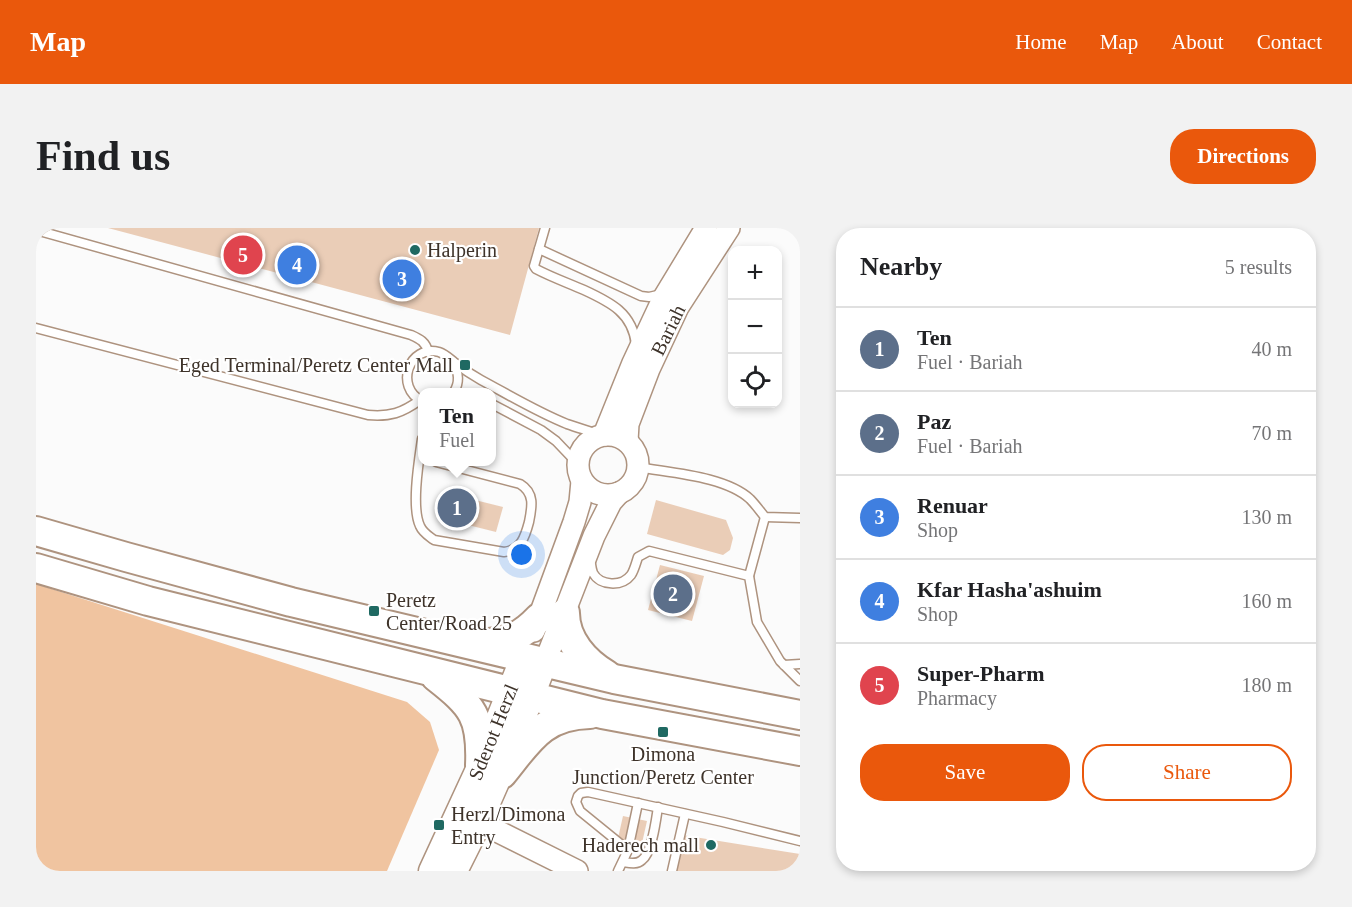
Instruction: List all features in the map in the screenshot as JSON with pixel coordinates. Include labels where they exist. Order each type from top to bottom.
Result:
[{"type":"highway","points":[[36,531],[291,602],[614,680],[800,715]]},
{"type":"highway","points":[[36,568],[148,601],[602,714],[800,751]]},
{"type":"highway","points":[[473,645],[514,637],[552,615],[565,620],[577,650],[594,667],[614,680]]},
{"type":"highway","points":[[430,672],[457,693],[471,709],[491,769],[550,723],[569,716],[602,714]]},
{"type":"main road","name":"Sderot Herzl","points":[[455,871],[470,817],[534,660]]},
{"type":"main road","name":"Sderot Herzl","points":[[431,871],[470,817]]},
{"type":"street","name":"Bariah","points":[[603,435],[666,293],[706,228]]},
{"type":"street","name":"Bariah","points":[[627,441],[628,424],[649,369],[678,307],[729,228]]},
{"type":"street","points":[[534,660],[552,615],[611,502],[631,484],[636,476],[638,467],[634,451],[627,441],[615,436],[603,435],[591,440],[580,453],[580,502],[552,615]]},
{"type":"street","points":[[580,472],[588,488],[601,494],[619,493]]},
{"type":"street","points":[[470,817],[577,871]]},
{"type":"lane","points":[[545,228],[534,266],[536,269],[603,299],[618,309],[634,331],[637,355]]},
{"type":"lane","points":[[36,230],[411,335],[420,338],[428,352]]},
{"type":"lane","points":[[539,249],[641,296],[656,297],[666,293]]},
{"type":"lane","points":[[36,328],[368,415],[382,417],[393,415],[418,403]]},
{"type":"lane","points":[[418,399],[413,395],[406,380],[410,364],[423,353],[439,352],[453,362],[458,369],[456,388]]},
{"type":"lane","points":[[453,362],[479,379],[550,416],[603,435]]},
{"type":"lane","points":[[496,406],[541,430],[556,441],[580,472]]},
{"type":"lane","points":[[420,466],[416,504],[420,527],[426,534],[434,540],[504,552],[511,551],[522,543],[533,505],[526,488],[520,484],[451,466]]},
{"type":"lane","points":[[638,467],[706,479],[730,487],[749,498],[765,517],[800,518]]},
{"type":"lane","points":[[765,517],[749,576],[757,622],[780,661],[800,681]]},
{"type":"lane","points":[[589,548],[593,574],[599,580],[615,584],[631,575],[638,557],[649,551],[749,576]]},
{"type":"lane","points":[[784,665],[800,664]]},
{"type":"lane","points":[[628,850],[580,811],[576,802],[581,793],[588,792],[658,807],[800,841]]},
{"type":"lane","points":[[618,871],[628,850],[639,803]]},
{"type":"lane","points":[[623,862],[640,862],[647,855],[658,807]]},
{"type":"lane","points":[[672,871],[685,814]]},
{"type":"shaded area","points":[[36,584],[407,702],[430,722],[439,750],[387,871],[36,871]]},
{"type":"building","points":[[108,228],[539,228],[510,335]]},
{"type":"building","points":[[443,492],[503,507],[496,532],[436,517]]},
{"type":"building","points":[[656,500],[726,520],[733,538],[730,550],[723,555],[647,534]]},
{"type":"building","points":[[660,565],[704,576],[692,621],[648,610]]},
{"type":"building","points":[[623,816],[647,821],[640,852],[616,847]]},
{"type":"building","name":"Haderech mall","points":[[682,835],[800,854],[798,871],[676,871]]},
{"type":"place","name":"Halperin","points":[[415,250]]},
{"type":"place","name":"Super-Pharm","points":[[243,255]]},
{"type":"place","name":"Kfar Hasha'ashuim","points":[[297,265]]},
{"type":"place","name":"Renuar","points":[[402,279]]},
{"type":"place","name":"Eged Terminal/Peretz Center Mall","points":[[465,365]]},
{"type":"place","name":"Ten","points":[[457,508]]},
{"type":"place","name":"Paz","points":[[673,594]]},
{"type":"place","name":"Peretz Center/Road 25","points":[[374,611]]},
{"type":"place","name":"Dimona Junction/Peretz Center","points":[[663,732]]},
{"type":"place","name":"Herzl/Dimona Entry","points":[[439,825]]},
{"type":"place","name":"Haderech mall","points":[[711,845]]}]
